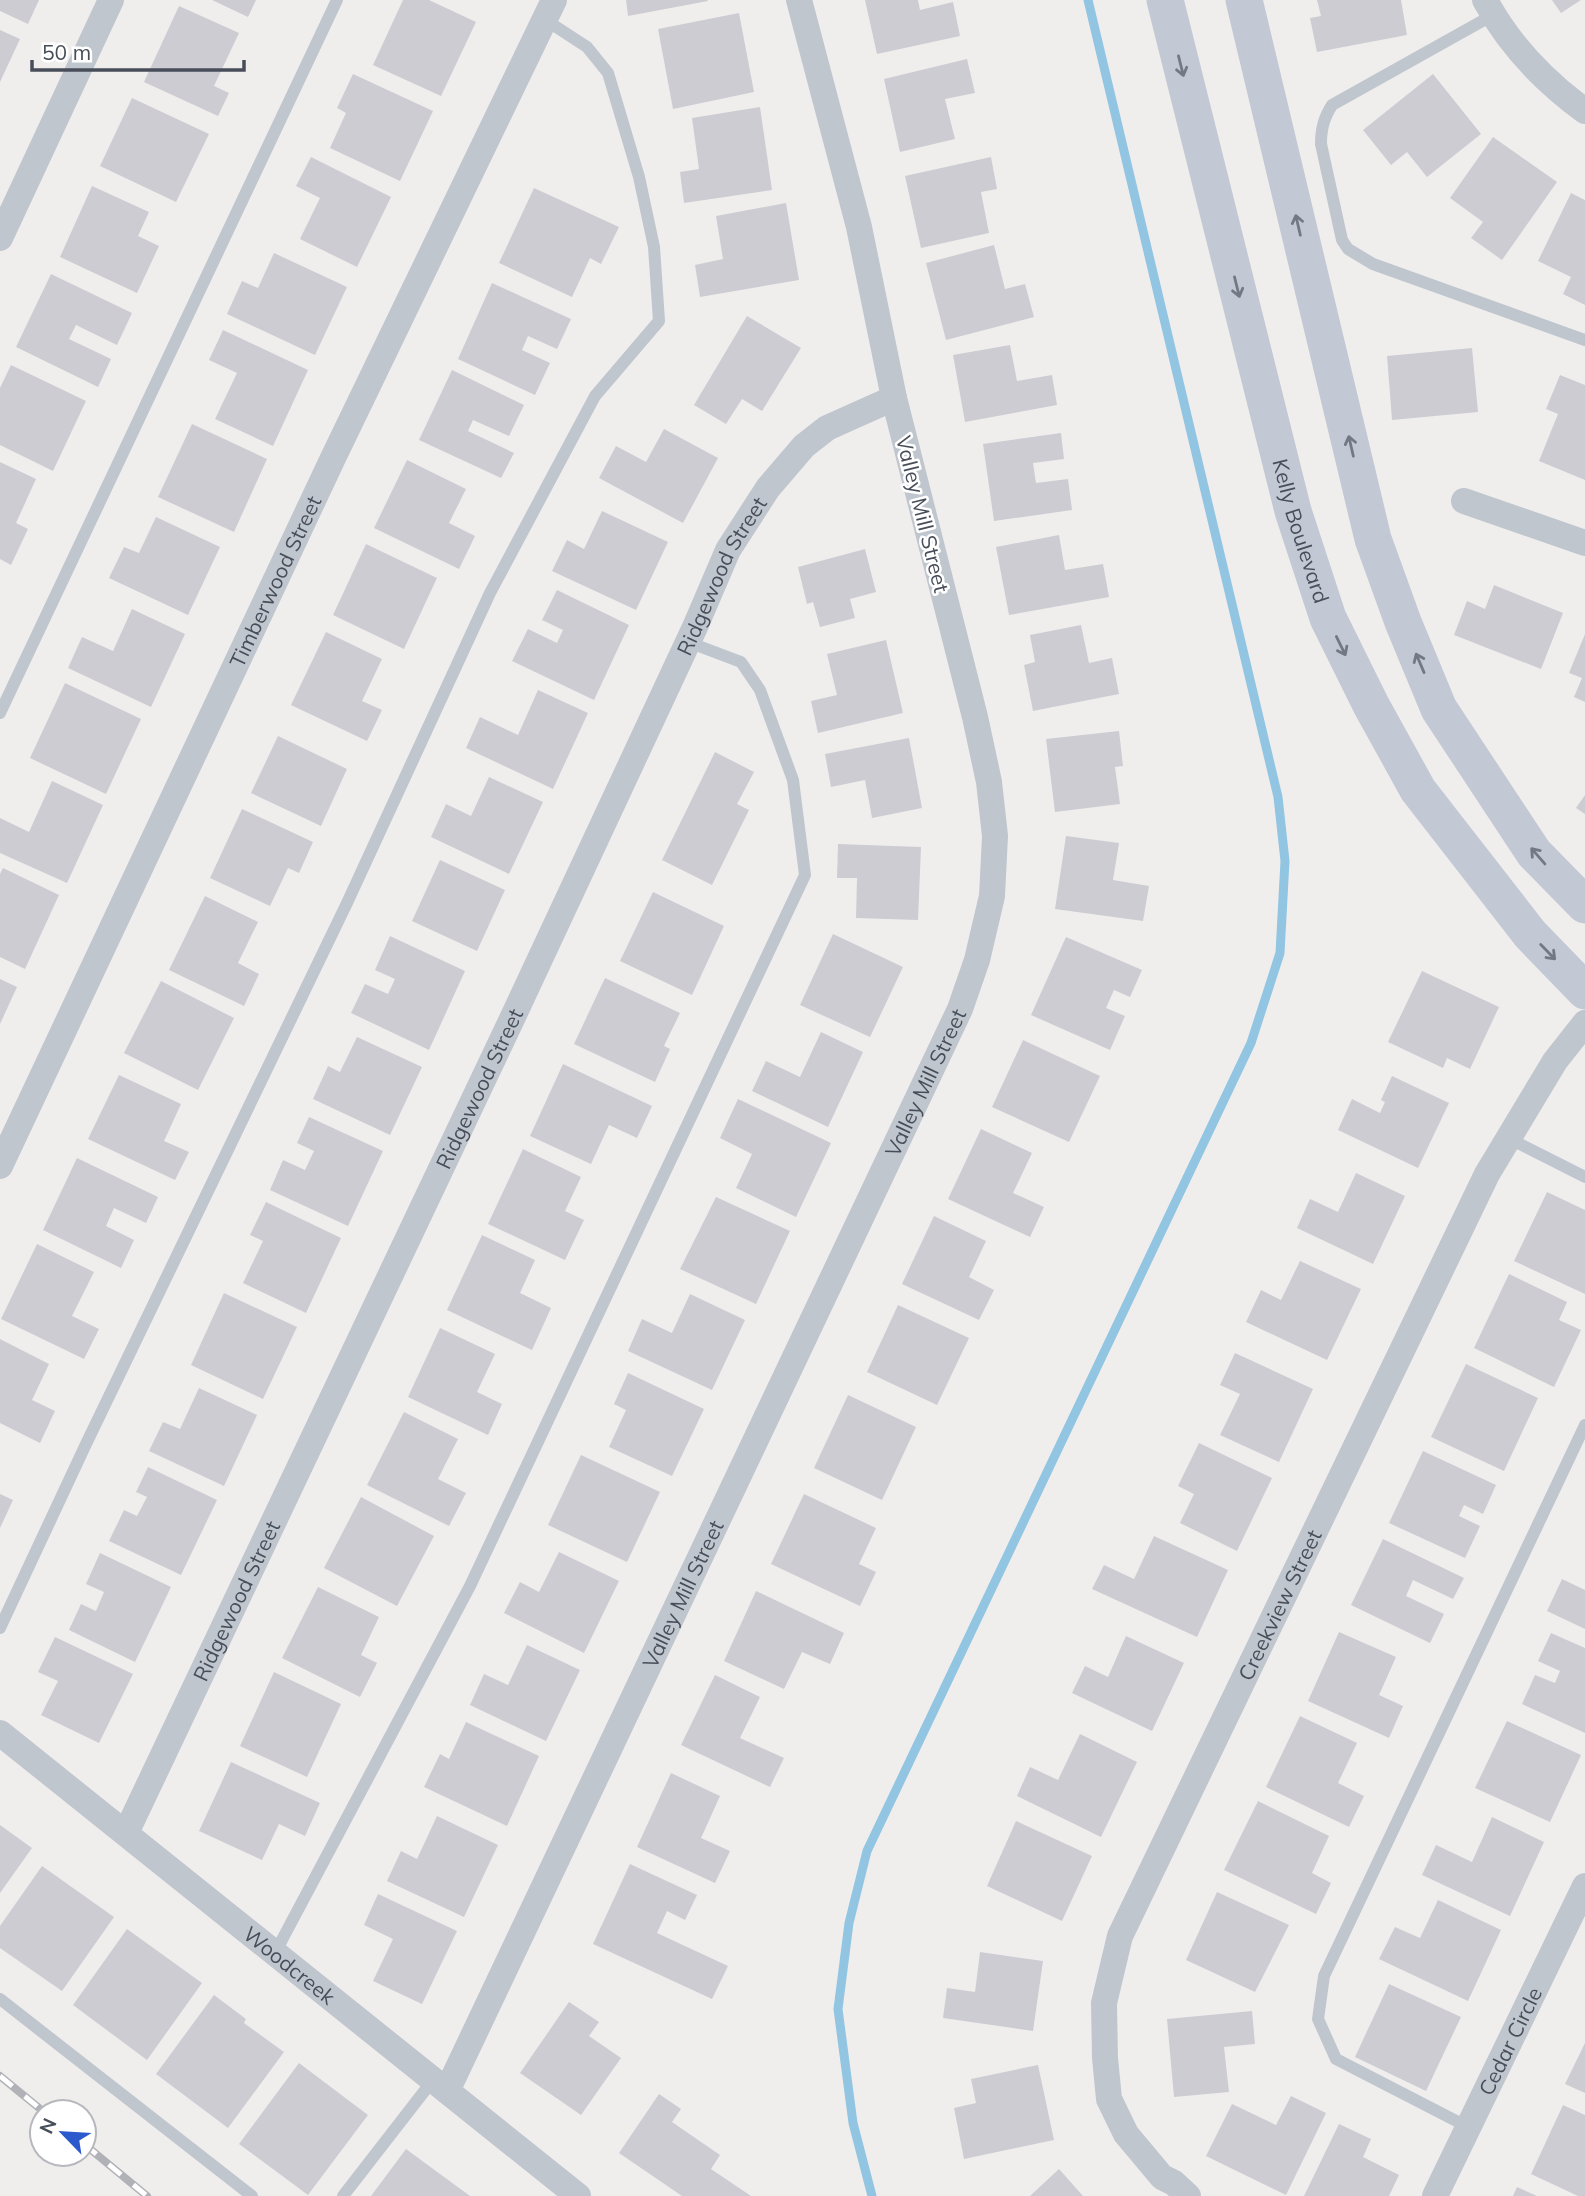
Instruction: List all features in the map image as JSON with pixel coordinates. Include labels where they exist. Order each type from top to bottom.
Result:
[{"type":"main road","name":"Kelly Boulevard","points":[[1164,0],[1293,510],[1328,618],[1371,705],[1418,790],[1476,868],[1531,934],[1585,991]]},
{"type":"main road","points":[[1244,0],[1373,538],[1403,622],[1439,709],[1534,853],[1585,905]]},
{"type":"street","points":[[0,238],[111,0]]},
{"type":"street","name":"Valley Mill Street","points":[[440,2085],[960,1009],[977,960],[992,896],[995,836],[989,782],[975,717],[894,398],[859,227],[799,0]]},
{"type":"street","points":[[1489,7],[1508,38],[1553,88],[1585,111]]},
{"type":"street","name":"Timberwood Street","points":[[0,1166],[339,446],[549,10]]},
{"type":"street","name":"Ridgewood Street","points":[[126,1833],[494,1058],[688,642],[728,550],[768,488],[804,446],[827,428],[894,398]]},
{"type":"street","points":[[1464,501],[1585,543]]},
{"type":"street","name":"Creekview Street","points":[[1188,2196],[1163,2177],[1126,2134],[1109,2099],[1104,2003],[1120,1936],[1469,1211],[1508,1138],[1555,1061],[1585,1023]]},
{"type":"street","name":"Woodcreek","points":[[0,1733],[578,2196]]},
{"type":"street","name":"Cedar Circle","points":[[1435,2196],[1585,1886]]},
{"type":"lane","points":[[0,713],[337,0]]},
{"type":"lane","points":[[1489,7],[1332,105],[1324,117],[1321,144],[1342,240],[1348,249],[1373,264],[1585,340]]},
{"type":"lane","points":[[0,1628],[341,916],[490,593],[594,397],[659,321],[654,247],[639,177],[608,73],[587,47],[549,10]]},
{"type":"lane","points":[[275,1953],[470,1586],[805,875],[793,780],[761,690],[741,662],[688,642]]},
{"type":"lane","points":[[1508,1138],[1585,1177]]},
{"type":"lane","points":[[1468,2127],[1336,2059],[1318,2019],[1324,1976],[1585,1425]]},
{"type":"lane","points":[[0,1999],[252,2196]]},
{"type":"lane","points":[[343,2196],[440,2085]]},
{"type":"building","points":[[0,0],[39,0],[28,24],[0,11]]},
{"type":"building","points":[[212,0],[256,0],[248,17]]},
{"type":"building","points":[[403,0],[429,0],[476,22],[441,96],[373,65]]},
{"type":"building","points":[[626,0],[707,0],[708,1],[628,16]]},
{"type":"building","points":[[865,0],[918,0],[920,10],[953,2],[960,36],[877,54]]},
{"type":"building","points":[[1317,0],[1401,0],[1407,35],[1317,52],[1310,18],[1321,16]]},
{"type":"building","points":[[1552,0],[1581,0],[1561,13]]},
{"type":"building","points":[[179,6],[239,33],[214,86],[229,93],[218,116],[144,82]]},
{"type":"building","points":[[739,13],[754,92],[673,109],[658,29]]},
{"type":"building","points":[[0,30],[20,39],[0,82]]},
{"type":"building","points":[[967,59],[975,93],[945,99],[955,139],[900,152],[884,79]]},
{"type":"building","points":[[353,74],[433,111],[400,181],[330,148],[346,113],[337,108]]},
{"type":"building","points":[[1433,74],[1481,134],[1427,177],[1407,152],[1391,165],[1363,130]]},
{"type":"building","points":[[132,98],[209,134],[176,202],[100,166]]},
{"type":"building","points":[[760,107],[772,190],[684,203],[680,172],[699,169],[692,118]]},
{"type":"building","points":[[1493,137],[1557,182],[1502,260],[1471,238],[1483,222],[1450,198]]},
{"type":"building","points":[[311,157],[391,197],[357,267],[300,239],[320,198],[296,186]]},
{"type":"building","points":[[991,157],[997,189],[981,192],[989,233],[921,248],[905,176]]},
{"type":"building","points":[[92,186],[149,212],[138,236],[159,246],[137,293],[60,257]]},
{"type":"building","points":[[534,188],[619,227],[601,264],[590,258],[572,297],[499,263]]},
{"type":"building","points":[[1571,193],[1585,200],[1585,305],[1563,294],[1571,277],[1538,261]]},
{"type":"building","points":[[786,203],[799,280],[700,297],[695,265],[723,259],[716,216]]},
{"type":"building","points":[[994,245],[1005,289],[1025,284],[1034,317],[946,340],[926,263]]},
{"type":"building","points":[[274,253],[347,287],[315,355],[227,314],[242,281],[258,288]]},
{"type":"building","points":[[51,274],[132,313],[117,345],[76,325],[69,339],[111,359],[98,387],[16,347]]},
{"type":"building","points":[[492,283],[571,319],[557,349],[528,336],[522,350],[550,363],[535,395],[458,359]]},
{"type":"building","points":[[747,316],[801,348],[762,411],[742,399],[726,424],[694,405]]},
{"type":"building","points":[[223,330],[308,370],[273,446],[215,419],[237,373],[209,360]]},
{"type":"building","points":[[1010,345],[1017,381],[1052,375],[1057,405],[965,422],[953,355]]},
{"type":"building","points":[[1472,348],[1478,412],[1392,420],[1387,356]]},
{"type":"building","points":[[11,365],[86,401],[53,471],[0,445],[0,388]]},
{"type":"building","points":[[452,370],[524,405],[509,436],[473,420],[468,431],[514,453],[501,478],[419,440]]},
{"type":"building","points":[[1560,375],[1585,385],[1585,480],[1539,461],[1558,414],[1546,409]]},
{"type":"building","points":[[192,424],[267,459],[234,532],[158,497]]},
{"type":"building","points":[[664,429],[718,458],[683,523],[599,478],[616,446],[646,462]]},
{"type":"building","points":[[1061,433],[1064,459],[1033,463],[1036,483],[1068,479],[1072,510],[994,521],[983,444]]},
{"type":"building","points":[[407,460],[466,489],[449,523],[475,536],[459,569],[374,528]]},
{"type":"building","points":[[0,462],[36,479],[16,523],[28,529],[11,565],[0,559]]},
{"type":"building","points":[[602,511],[668,542],[636,610],[552,571],[567,540],[584,549]]},
{"type":"building","points":[[156,517],[220,547],[188,615],[109,578],[124,547],[139,553]]},
{"type":"building","points":[[1059,535],[1065,570],[1103,564],[1109,597],[1009,615],[996,547]]},
{"type":"building","points":[[366,544],[437,578],[404,649],[333,615]]},
{"type":"building","points":[[865,549],[876,592],[850,599],[855,618],[820,627],[813,602],[807,604],[798,567]]},
{"type":"building","points":[[1494,585],[1563,613],[1541,669],[1454,635],[1467,601],[1485,609]]},
{"type":"building","points":[[557,590],[629,625],[594,700],[512,661],[528,629],[557,643],[563,630],[542,620]]},
{"type":"building","points":[[132,609],[185,634],[151,707],[68,668],[82,637],[113,651]]},
{"type":"building","points":[[1081,625],[1089,663],[1112,658],[1119,694],[1033,711],[1024,665],[1035,662],[1030,635]]},
{"type":"building","points":[[326,632],[382,659],[362,701],[382,710],[367,741],[291,705]]},
{"type":"building","points":[[1585,634],[1585,702],[1574,697],[1582,678],[1569,673]]},
{"type":"building","points":[[886,640],[903,713],[818,733],[811,701],[837,695],[827,654]]},
{"type":"building","points":[[65,683],[141,719],[106,794],[30,758]]},
{"type":"building","points":[[538,690],[588,713],[553,789],[466,748],[480,717],[518,735]]},
{"type":"building","points":[[1119,731],[1123,766],[1115,767],[1120,804],[1055,812],[1046,739]]},
{"type":"building","points":[[278,736],[347,769],[321,826],[251,793]]},
{"type":"building","points":[[909,738],[922,808],[872,818],[865,780],[831,787],[825,754]]},
{"type":"building","points":[[715,752],[754,772],[737,804],[749,810],[712,885],[662,860]]},
{"type":"building","points":[[489,777],[543,802],[509,874],[431,837],[446,804],[471,816]]},
{"type":"building","points":[[52,781],[103,805],[67,883],[0,853],[0,818],[29,832]]},
{"type":"building","points":[[1585,795],[1585,814],[1576,808]]},
{"type":"building","points":[[242,809],[313,842],[299,873],[288,868],[270,906],[210,878]]},
{"type":"building","points":[[1066,836],[1119,843],[1113,880],[1149,886],[1143,921],[1055,909]]},
{"type":"building","points":[[838,844],[921,847],[918,920],[856,918],[857,878],[837,878]]},
{"type":"building","points":[[440,860],[505,890],[477,951],[412,921]]},
{"type":"building","points":[[3,868],[59,895],[25,969],[0,957],[0,874]]},
{"type":"building","points":[[653,892],[724,926],[692,995],[620,961]]},
{"type":"building","points":[[205,896],[258,922],[238,963],[259,974],[244,1006],[169,970]]},
{"type":"building","points":[[833,934],[903,967],[870,1037],[800,1005]]},
{"type":"building","points":[[390,936],[465,971],[429,1050],[351,1013],[365,984],[388,994],[395,979],[375,970]]},
{"type":"building","points":[[1066,937],[1142,970],[1130,997],[1114,990],[1106,1008],[1125,1016],[1110,1050],[1031,1015]]},
{"type":"building","points":[[1422,971],[1499,1007],[1470,1069],[1447,1058],[1443,1068],[1388,1042]]},
{"type":"building","points":[[605,978],[680,1013],[664,1046],[670,1049],[655,1082],[574,1044]]},
{"type":"building","points":[[0,979],[17,987],[0,1024]]},
{"type":"building","points":[[161,981],[234,1018],[198,1090],[124,1053]]},
{"type":"building","points":[[821,1032],[863,1052],[828,1127],[752,1091],[766,1061],[800,1077]]},
{"type":"building","points":[[357,1037],[422,1067],[390,1135],[313,1099],[328,1066],[340,1072]]},
{"type":"building","points":[[1023,1040],[1100,1076],[1069,1142],[992,1107]]},
{"type":"building","points":[[563,1064],[652,1106],[637,1138],[609,1125],[591,1164],[530,1136]]},
{"type":"building","points":[[119,1075],[181,1104],[164,1141],[189,1152],[175,1180],[88,1139]]},
{"type":"building","points":[[1392,1076],[1449,1103],[1418,1168],[1338,1130],[1352,1099],[1380,1113],[1385,1102],[1381,1100]]},
{"type":"building","points":[[738,1099],[831,1143],[796,1217],[736,1188],[752,1154],[720,1138]]},
{"type":"building","points":[[309,1117],[383,1151],[348,1226],[270,1190],[283,1160],[305,1170],[314,1151],[297,1143]]},
{"type":"building","points":[[981,1129],[1032,1153],[1013,1193],[1044,1207],[1030,1237],[948,1199]]},
{"type":"building","points":[[523,1149],[581,1177],[565,1211],[584,1220],[565,1260],[488,1224]]},
{"type":"building","points":[[77,1158],[158,1197],[146,1223],[114,1208],[106,1226],[134,1240],[121,1268],[43,1230]]},
{"type":"building","points":[[1356,1173],[1405,1196],[1373,1264],[1297,1228],[1310,1199],[1338,1212]]},
{"type":"building","points":[[1547,1192],[1585,1210],[1585,1294],[1514,1261]]},
{"type":"building","points":[[716,1197],[790,1231],[756,1304],[680,1269]]},
{"type":"building","points":[[266,1202],[341,1238],[306,1313],[243,1283],[263,1241],[250,1235]]},
{"type":"building","points":[[934,1216],[986,1241],[969,1277],[994,1290],[979,1320],[902,1284]]},
{"type":"building","points":[[482,1235],[535,1260],[520,1293],[551,1308],[532,1350],[447,1310]]},
{"type":"building","points":[[37,1244],[94,1272],[72,1316],[99,1329],[84,1359],[1,1319]]},
{"type":"building","points":[[1300,1261],[1361,1289],[1327,1360],[1246,1322],[1261,1290],[1281,1300]]},
{"type":"building","points":[[1509,1274],[1567,1302],[1559,1320],[1581,1330],[1554,1387],[1474,1348]]},
{"type":"building","points":[[224,1293],[297,1327],[263,1399],[191,1365]]},
{"type":"building","points":[[690,1294],[745,1320],[712,1390],[628,1351],[642,1319],[672,1333]]},
{"type":"building","points":[[898,1305],[969,1338],[937,1405],[867,1372]]},
{"type":"building","points":[[440,1328],[495,1354],[477,1392],[502,1404],[488,1435],[408,1397]]},
{"type":"building","points":[[0,1339],[49,1364],[32,1400],[55,1411],[40,1443],[0,1423]]},
{"type":"building","points":[[1235,1353],[1313,1389],[1279,1462],[1220,1435],[1240,1394],[1220,1385]]},
{"type":"building","points":[[1466,1364],[1538,1398],[1504,1471],[1431,1437]]},
{"type":"building","points":[[628,1373],[704,1409],[672,1476],[609,1447],[626,1410],[614,1404]]},
{"type":"building","points":[[199,1388],[257,1415],[224,1486],[149,1451],[163,1422],[180,1429]]},
{"type":"building","points":[[848,1395],[916,1427],[882,1500],[814,1468]]},
{"type":"building","points":[[404,1412],[458,1439],[438,1479],[466,1493],[449,1526],[367,1485]]},
{"type":"building","points":[[1199,1443],[1272,1478],[1237,1551],[1180,1523],[1194,1494],[1178,1486]]},
{"type":"building","points":[[1423,1451],[1496,1485],[1483,1514],[1464,1505],[1459,1516],[1480,1526],[1465,1558],[1389,1523]]},
{"type":"building","points":[[581,1455],[660,1492],[627,1562],[548,1525]]},
{"type":"building","points":[[148,1467],[217,1500],[181,1575],[109,1541],[124,1510],[137,1516],[147,1497],[136,1492]]},
{"type":"building","points":[[0,1494],[13,1500],[0,1528]]},
{"type":"building","points":[[804,1494],[876,1528],[859,1564],[876,1572],[860,1606],[771,1564]]},
{"type":"building","points":[[361,1497],[434,1536],[397,1606],[324,1568]]},
{"type":"building","points":[[1154,1536],[1228,1570],[1197,1637],[1092,1589],[1104,1565],[1134,1579]]},
{"type":"building","points":[[1383,1539],[1464,1578],[1453,1599],[1413,1580],[1406,1596],[1444,1614],[1430,1643],[1351,1605]]},
{"type":"building","points":[[559,1552],[619,1581],[584,1653],[504,1613],[520,1582],[539,1592]]},
{"type":"building","points":[[100,1553],[171,1587],[135,1662],[69,1630],[81,1604],[96,1611],[104,1592],[86,1584]]},
{"type":"building","points":[[1562,1579],[1585,1590],[1585,1629],[1547,1611]]},
{"type":"building","points":[[318,1587],[379,1617],[361,1655],[377,1663],[360,1697],[282,1658]]},
{"type":"building","points":[[756,1591],[844,1633],[830,1664],[802,1652],[784,1689],[724,1661]]},
{"type":"building","points":[[1339,1632],[1396,1657],[1379,1695],[1403,1706],[1389,1738],[1308,1701]]},
{"type":"building","points":[[1551,1633],[1585,1648],[1585,1733],[1522,1704],[1535,1675],[1555,1683],[1560,1671],[1538,1661]]},
{"type":"building","points":[[1126,1636],[1184,1663],[1152,1731],[1072,1693],[1085,1666],[1108,1677]]},
{"type":"building","points":[[55,1637],[133,1674],[99,1743],[41,1715],[58,1681],[38,1672]]},
{"type":"building","points":[[527,1645],[580,1670],[546,1741],[470,1705],[484,1674],[508,1685]]},
{"type":"building","points":[[274,1672],[341,1704],[307,1777],[240,1746]]},
{"type":"building","points":[[715,1675],[760,1697],[740,1738],[784,1758],[770,1787],[681,1745]]},
{"type":"building","points":[[1300,1716],[1357,1743],[1338,1783],[1364,1796],[1349,1827],[1266,1787]]},
{"type":"building","points":[[1507,1721],[1581,1755],[1550,1822],[1475,1788]]},
{"type":"building","points":[[466,1722],[539,1756],[507,1826],[424,1787],[440,1754],[449,1759]]},
{"type":"building","points":[[1080,1734],[1137,1762],[1101,1837],[1017,1796],[1030,1767],[1058,1780]]},
{"type":"building","points":[[231,1762],[320,1803],[305,1836],[279,1824],[262,1860],[199,1831]]},
{"type":"building","points":[[671,1773],[720,1796],[701,1838],[730,1851],[715,1883],[637,1847]]},
{"type":"building","points":[[1258,1801],[1329,1836],[1312,1873],[1331,1883],[1316,1914],[1224,1870]]},
{"type":"building","points":[[437,1816],[498,1845],[464,1917],[387,1881],[401,1851],[417,1859]]},
{"type":"building","points":[[1492,1817],[1544,1842],[1510,1916],[1422,1875],[1436,1845],[1472,1862]]},
{"type":"building","points":[[1016,1821],[1092,1856],[1062,1921],[987,1886]]},
{"type":"building","points":[[0,1825],[32,1848],[0,1893]]},
{"type":"building","points":[[630,1864],[697,1895],[685,1920],[667,1911],[657,1933],[728,1966],[712,1999],[593,1944]]},
{"type":"building","points":[[42,1866],[114,1917],[62,1991],[0,1948],[0,1926]]},
{"type":"building","points":[[1217,1892],[1289,1925],[1255,1992],[1186,1960]]},
{"type":"building","points":[[378,1894],[457,1931],[422,2004],[373,1981],[393,1939],[364,1925]]},
{"type":"building","points":[[1438,1900],[1501,1930],[1468,2001],[1379,1959],[1395,1927],[1420,1938]]},
{"type":"building","points":[[127,1929],[202,1983],[147,2060],[73,2005]]},
{"type":"building","points":[[980,1952],[1043,1961],[1033,2031],[943,2018],[947,1988],[975,1992]]},
{"type":"building","points":[[1389,1984],[1461,2017],[1426,2091],[1355,2057]]},
{"type":"building","points":[[214,1995],[246,2019],[244,2023],[284,2052],[228,2128],[156,2074]]},
{"type":"building","points":[[569,2002],[599,2022],[589,2036],[621,2058],[581,2115],[520,2073]]},
{"type":"building","points":[[1252,2011],[1255,2044],[1224,2047],[1229,2092],[1174,2097],[1167,2019]]},
{"type":"building","points":[[1585,2043],[1585,2093],[1565,2084]]},
{"type":"building","points":[[299,2063],[368,2115],[308,2195],[239,2144]]},
{"type":"building","points":[[1038,2065],[1054,2140],[964,2159],[954,2108],[976,2103],[971,2079]]},
{"type":"building","points":[[659,2094],[681,2109],[672,2122],[720,2155],[711,2169],[751,2196],[682,2196],[619,2153]]},
{"type":"building","points":[[1291,2096],[1326,2113],[1286,2195],[1206,2156],[1232,2104],[1276,2125]]},
{"type":"building","points":[[1563,2105],[1585,2115],[1585,2196],[1578,2196],[1531,2174]]},
{"type":"building","points":[[1339,2124],[1371,2139],[1363,2157],[1399,2175],[1389,2196],[1304,2196]]},
{"type":"building","points":[[406,2149],[470,2196],[371,2196]]},
{"type":"building","points":[[1059,2169],[1083,2196],[1030,2196]]},
{"type":"building","points":[[1517,2187],[1537,2196],[1513,2196]]},
{"type":"waterway","points":[[872,2196],[853,2123],[838,2009],[849,1923],[867,1851],[1251,1043],[1280,953],[1285,861],[1278,797],[1088,0]]},
{"type":"railway","points":[[0,2076],[28,2099]]},
{"type":"railway","points":[[98,2156],[147,2196]]}]
